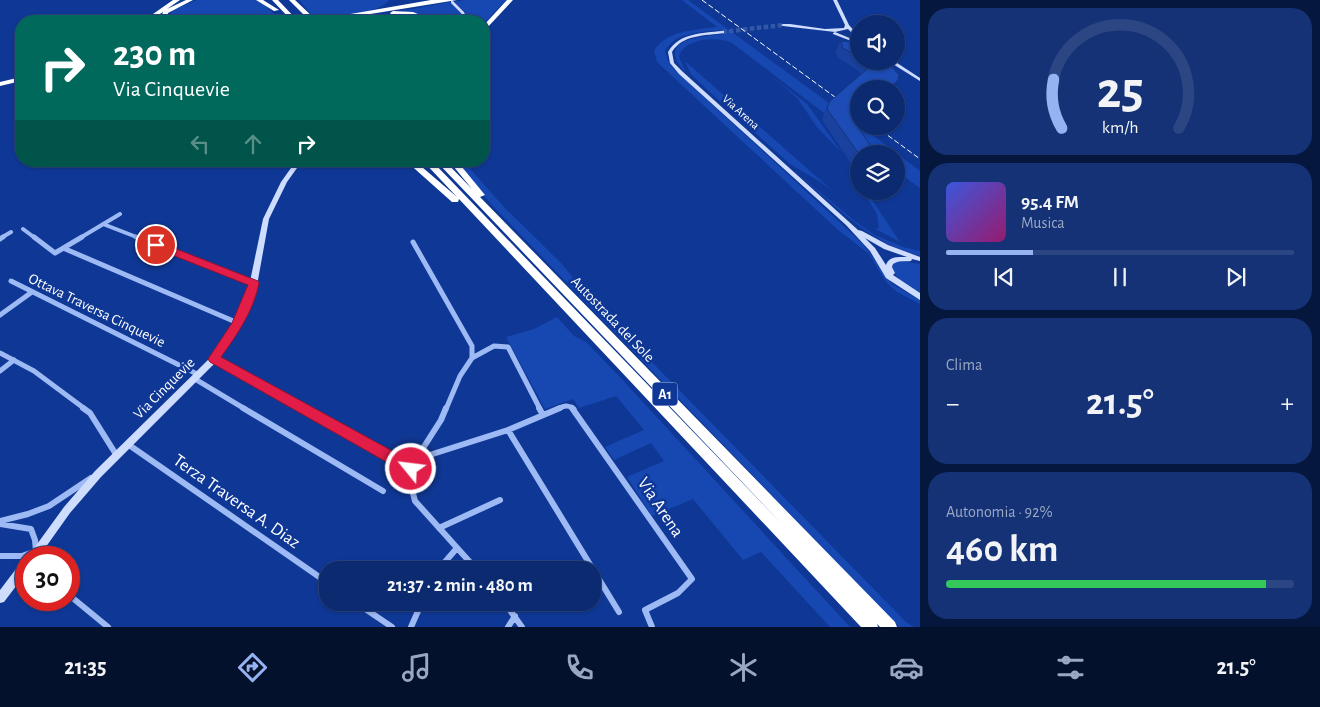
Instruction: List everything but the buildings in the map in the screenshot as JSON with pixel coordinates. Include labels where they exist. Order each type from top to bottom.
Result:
[{"type":"highway","points":[[155,15],[177,0]]},
{"type":"highway","points":[[165,15],[166,12],[190,0]]},
{"type":"highway","points":[[259,0],[276,10]]},
{"type":"highway","points":[[267,0],[281,15]]},
{"type":"highway","points":[[275,0],[289,15]]},
{"type":"highway","points":[[284,0],[299,15]]},
{"type":"highway","points":[[292,0],[306,15]]},
{"type":"highway","points":[[296,0],[300,9]]},
{"type":"highway","points":[[359,14],[378,9],[393,0]]},
{"type":"highway","points":[[354,15],[441,0]]},
{"type":"highway","points":[[490,21],[510,0]]},
{"type":"highway","points":[[371,15],[453,1]]},
{"type":"highway","points":[[377,14],[416,15]]},
{"type":"highway","points":[[0,85],[15,81]]},
{"type":"highway","points":[[417,167],[527,267]]},
{"type":"highway","name":"Autostrada del Sole","points":[[433,167],[871,627]]},
{"type":"highway","name":"Autostrada del Sole","points":[[446,167],[890,627]]},
{"type":"highway","points":[[458,167],[571,297]]},
{"type":"street","points":[[836,0],[850,29]]},
{"type":"street","points":[[453,1],[464,15]]},
{"type":"street","points":[[783,25],[840,31],[846,29],[847,26]]},
{"type":"street","points":[[823,29],[850,40]]},
{"type":"street","name":"Via Arena","points":[[722,32],[696,36],[676,43],[670,52],[672,63],[696,88],[848,224],[873,250],[889,276],[920,297]]},
{"type":"street","points":[[904,70],[920,80]]},
{"type":"street","name":"Via Cinquevie","points":[[40,546],[67,510],[98,474],[214,359],[238,323],[254,283],[266,219],[284,182],[295,167]]},
{"type":"street","points":[[23,229],[54,253],[120,214]]},
{"type":"street","points":[[103,224],[254,283]]},
{"type":"street","name":"Via Arena","points":[[848,224],[886,247],[920,260]]},
{"type":"street","points":[[0,239],[11,232]]},
{"type":"street","points":[[413,242],[472,346],[472,358]]},
{"type":"street","points":[[63,248],[238,323]]},
{"type":"street","name":"Via Arena","points":[[898,283],[889,270],[890,263],[903,258],[920,260]]},
{"type":"street","name":"Ottava Traversa Cinquevie","points":[[11,281],[197,377],[383,492]]},
{"type":"street","points":[[0,315],[32,292]]},
{"type":"street","points":[[469,561],[415,501],[410,482],[411,469],[441,420],[460,376],[472,358],[496,346],[504,345],[508,347],[543,415]]},
{"type":"street","points":[[0,353],[34,371],[90,413],[117,456]]},
{"type":"street","points":[[214,359],[411,469]]},
{"type":"street","points":[[0,371],[14,360]]},
{"type":"street","name":"Via Arena","points":[[417,459],[508,430],[564,406],[570,406],[575,410],[692,580],[678,593],[645,610],[652,627]]},
{"type":"street","points":[[508,430],[619,612]]},
{"type":"street","name":"Terza Traversa A. Diaz","points":[[129,445],[319,577]]},
{"type":"street","points":[[0,522],[49,506],[98,474]]},
{"type":"street","points":[[439,528],[500,500]]},
{"type":"street","points":[[0,522],[8,526],[23,525],[30,528],[35,533],[34,546]]},
{"type":"street","points":[[446,561],[457,548]]},
{"type":"street","points":[[0,556],[15,556]]},
{"type":"street","points":[[0,598],[15,579]]},
{"type":"street","points":[[80,604],[108,627]]},
{"type":"street","points":[[368,611],[392,627]]},
{"type":"street","points":[[411,627],[418,611]]},
{"type":"street","points":[[511,611],[522,627]]},
{"type":"street","points":[[508,627],[515,616]]},
{"type":"shaded area","points":[[197,0],[256,0],[264,4],[275,15],[169,15],[173,10]]},
{"type":"shaded area","points":[[299,0],[389,0],[377,8],[349,15],[312,15]]},
{"type":"shaded area","points":[[464,0],[508,0],[490,17],[490,15],[466,15],[454,2]]},
{"type":"shaded area","points":[[682,0],[688,0],[833,106],[824,113],[732,43],[726,41],[702,40],[687,46],[679,57],[686,73],[677,62],[675,53],[678,47],[684,42],[693,39],[724,34],[720,30],[690,34],[682,37],[675,40],[665,51],[668,61],[674,69],[863,244],[892,284],[920,300],[920,304],[897,292],[887,283],[869,254],[837,229],[657,62],[654,51],[666,39],[682,32],[717,27]]},
{"type":"shaded area","points":[[450,2],[462,15],[423,15],[400,11]]},
{"type":"shaded area","points":[[685,62],[835,193],[790,164],[701,84],[691,74]]},
{"type":"shaded area","points":[[774,78],[807,104],[842,153],[817,127],[798,99]]},
{"type":"shaded area","points":[[858,135],[873,135],[886,145],[866,145]]},
{"type":"shaded area","points":[[905,160],[920,171],[920,188],[905,177]]},
{"type":"shaded area","points":[[461,167],[468,167],[504,207],[561,263],[594,303],[906,622],[914,627],[899,627],[490,203]]},
{"type":"shaded area","points":[[801,176],[856,222],[875,235],[903,247],[920,251],[920,256],[886,243],[871,234],[842,212]]},
{"type":"shaded area","points":[[868,200],[872,200],[900,242],[864,223],[876,229],[879,228],[877,214]]},
{"type":"shaded area","points":[[900,261],[920,264],[920,293],[902,282],[895,274],[893,264]]},
{"type":"shaded area","points":[[557,317],[574,336],[586,342],[618,375],[850,627],[830,627],[761,552],[743,560],[693,499],[652,516],[627,477],[664,461],[651,443],[614,460],[605,447],[644,430],[616,396],[579,408],[573,399],[545,409],[506,337],[534,329]]},
{"type":"tunnel","points":[[722,32],[783,25]]},
{"type":"railway","points":[[702,0],[839,100]]},
{"type":"railway","points":[[887,135],[920,159]]},
{"type":"route","points":[[156,245],[239,279],[254,283],[252,292],[237,325],[214,359],[411,469]]}]
